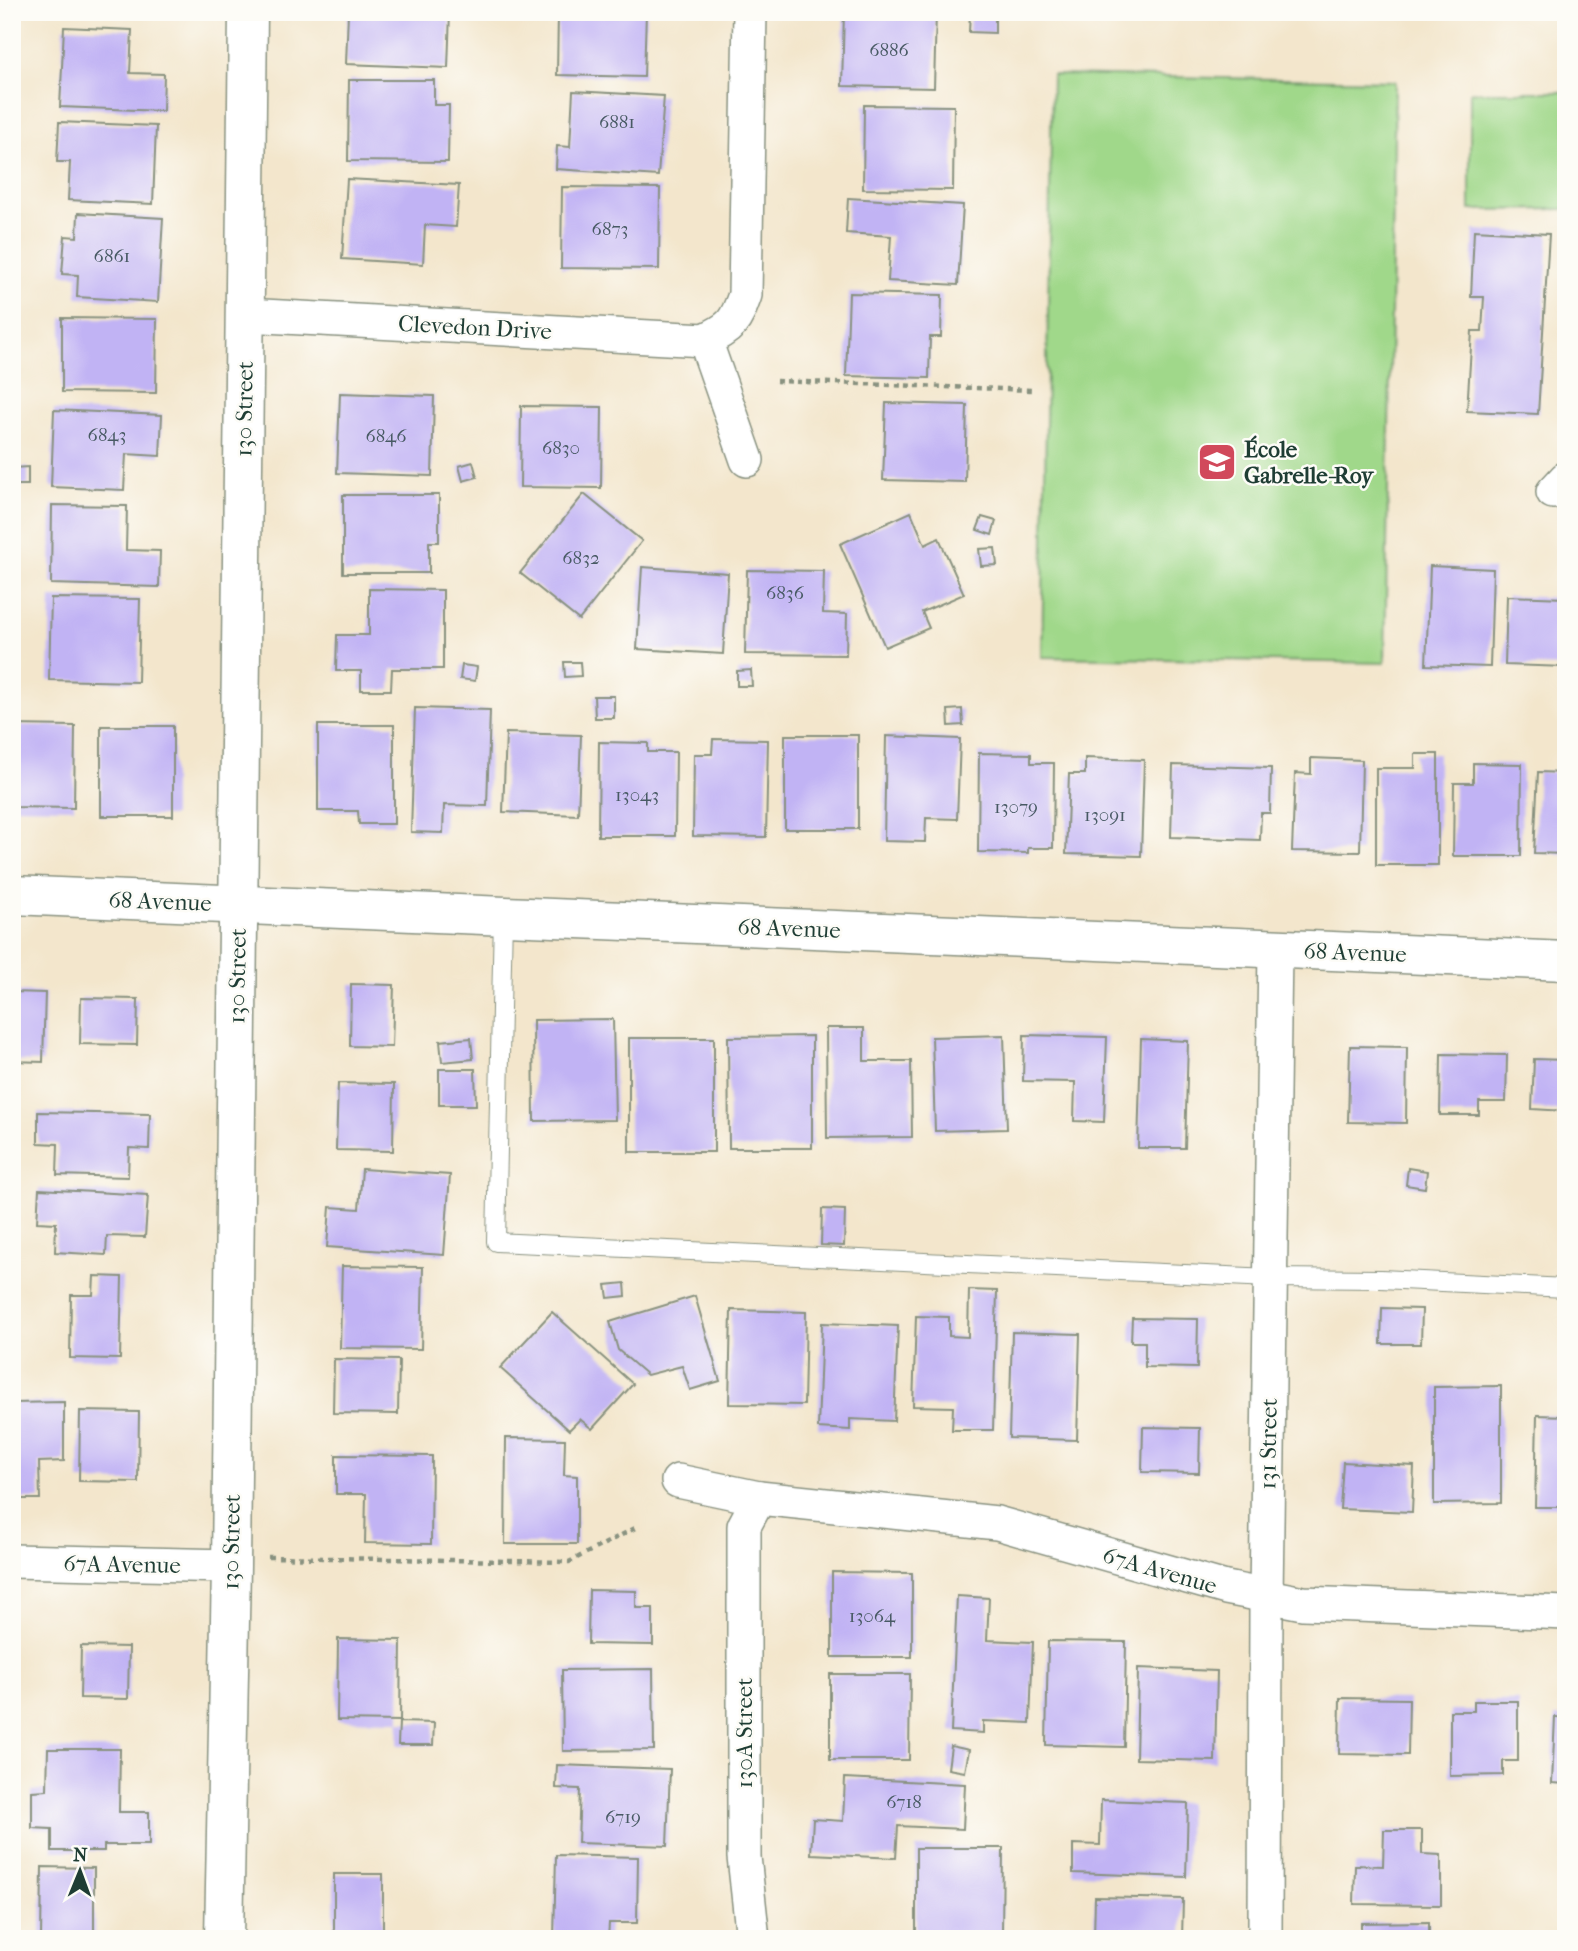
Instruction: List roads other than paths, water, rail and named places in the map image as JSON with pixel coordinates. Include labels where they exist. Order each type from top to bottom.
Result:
[{"type":"street","name":"130 Street","points":[[224,1939],[231,1566],[247,12]]},
{"type":"street","points":[[747,460],[705,340],[726,330],[738,315],[745,295],[750,12]]},
{"type":"street","name":"Clevedon Drive","points":[[245,315],[705,340]]},
{"type":"street","name":"68 Avenue","points":[[12,895],[1566,961]]},
{"type":"street","name":"131 Street","points":[[1265,1939],[1269,1278],[1275,949]]},
{"type":"street","name":"67A Avenue","points":[[678,1481],[751,1512],[997,1523],[1226,1588],[1303,1603],[1566,1613]]},
{"type":"street","name":"130A Street","points":[[751,1512],[744,1857],[753,1939]]},
{"type":"street","name":"67A Avenue","points":[[12,1561],[231,1566]]},
{"type":"lane","points":[[503,916],[496,1242],[1269,1278],[1381,1279],[1566,1288]]},
{"type":"place","name":"École Gabrelle-Roy","points":[[1217,462]]}]
